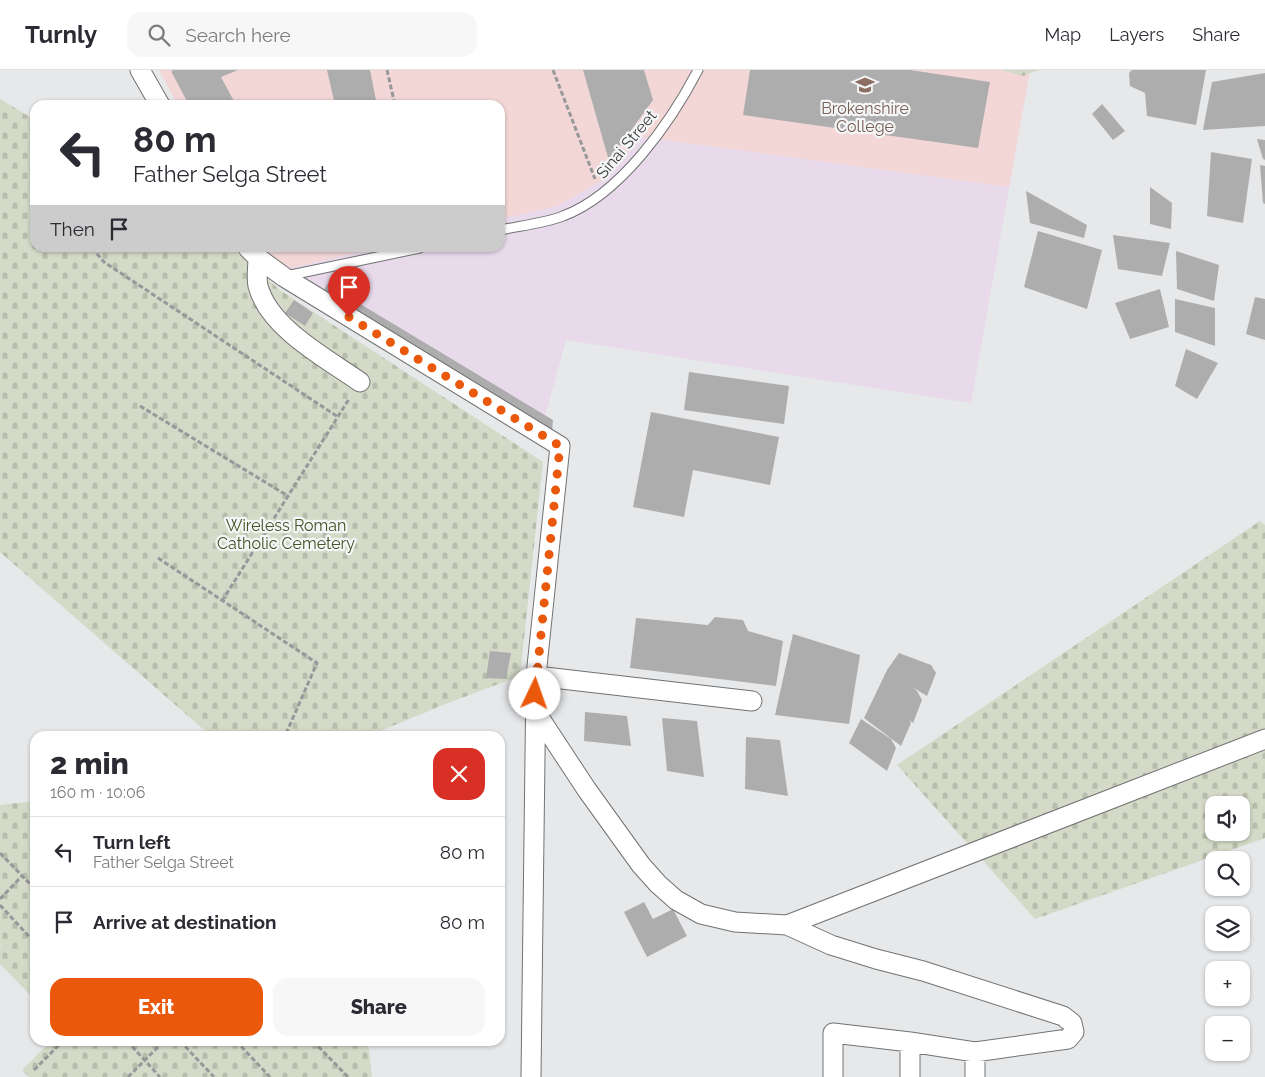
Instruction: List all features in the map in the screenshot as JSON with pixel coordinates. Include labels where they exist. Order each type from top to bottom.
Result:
[{"type":"street","points":[[140,70],[157,100]]},
{"type":"street","points":[[253,253],[284,277],[560,446],[536,676],[531,1077]]},
{"type":"street","points":[[253,253],[258,285],[269,310],[287,330],[360,382]]},
{"type":"street","points":[[536,676],[752,701]]},
{"type":"street","points":[[535,711],[618,835],[647,871],[670,894],[701,914],[735,922],[787,925],[831,945],[923,971],[1062,1016],[1072,1023],[1074,1032],[1068,1039],[975,1052],[833,1033],[833,1077]]},
{"type":"street","points":[[787,925],[1265,740]]},
{"type":"street","points":[[910,1042],[910,1077]]},
{"type":"street","points":[[975,1052],[975,1077]]},
{"type":"lane","name":"Sinai Street","points":[[505,229],[563,216],[601,196],[630,168],[665,123],[698,70]]},
{"type":"lane","points":[[284,277],[401,252]]},
{"type":"path","points":[[387,70],[394,100]]},
{"type":"path","points":[[553,70],[601,196]]},
{"type":"path","points":[[95,252],[104,262],[338,417]]},
{"type":"path","points":[[222,601],[360,382]]},
{"type":"path","points":[[140,406],[288,496]]},
{"type":"path","points":[[158,558],[317,663],[287,731]]},
{"type":"path","points":[[0,853],[30,884]]},
{"type":"path","points":[[0,899],[22,876]]},
{"type":"path","points":[[0,905],[30,938]]},
{"type":"path","points":[[34,1070],[58,1046]]},
{"type":"path","points":[[132,1046],[160,1077]]},
{"type":"path","points":[[128,1077],[159,1046]]},
{"type":"path","points":[[185,1046],[214,1077]]},
{"type":"path","points":[[241,1046],[270,1077]]},
{"type":"path","points":[[319,1046],[348,1077]]},
{"type":"shaded area","points":[[159,70],[1030,70],[971,403],[566,340],[543,424],[289,268],[268,252],[505,252],[505,100],[175,100]]},
{"type":"shaded area","points":[[159,70],[1030,70],[1009,187],[643,137],[603,180],[557,206],[505,218],[505,100],[175,100]]},
{"type":"shaded area","points":[[268,252],[359,252],[289,268]]},
{"type":"green space","points":[[1001,70],[1039,70],[1023,76]]},
{"type":"green space","name":"Wireless Roman Catholic Cemetery","points":[[0,99],[30,117],[30,252],[237,252],[280,290],[543,462],[520,676],[380,731],[205,731],[0,552]]},
{"type":"green space","points":[[1260,521],[1265,525],[1265,838],[1228,851],[1205,851],[1205,859],[1035,919],[897,765]]},
{"type":"green space","points":[[30,802],[30,995],[0,964],[0,805]]},
{"type":"green space","points":[[46,1046],[369,1046],[372,1077],[29,1077],[22,1070]]},
{"type":"building","points":[[238,70],[221,77],[233,100],[186,100],[171,71]]},
{"type":"building","points":[[327,70],[370,70],[376,100],[334,100]]},
{"type":"building","points":[[583,70],[644,70],[653,100],[609,161]]},
{"type":"building","points":[[750,70],[910,70],[990,82],[978,148],[743,115]]},
{"type":"building","points":[[1132,70],[1206,70],[1196,125],[1147,116],[1145,93],[1130,86],[1129,73]]},
{"type":"building","points":[[1265,73],[1265,126],[1203,130],[1212,82]]},
{"type":"building","points":[[1102,104],[1125,131],[1113,140],[1092,114]]},
{"type":"building","points":[[1257,139],[1265,140],[1265,160],[1263,159]]},
{"type":"building","points":[[1211,152],[1252,159],[1243,223],[1207,216]]},
{"type":"building","points":[[1260,165],[1265,166],[1265,204],[1263,203]]},
{"type":"building","points":[[1150,187],[1172,203],[1171,229],[1150,224]]},
{"type":"building","points":[[1026,191],[1087,225],[1084,238],[1030,223]]},
{"type":"building","points":[[1038,231],[1102,250],[1087,309],[1024,287]]},
{"type":"building","points":[[1113,235],[1170,243],[1162,276],[1118,269]]},
{"type":"building","points":[[1176,251],[1219,265],[1214,301],[1177,289]]},
{"type":"building","points":[[327,284],[553,420],[552,432],[322,294]]},
{"type":"building","points":[[1160,289],[1169,327],[1130,339],[1115,303]]},
{"type":"building","points":[[1255,297],[1265,299],[1265,340],[1246,334]]},
{"type":"building","points":[[1175,299],[1215,308],[1215,346],[1175,332]]},
{"type":"building","points":[[294,300],[313,313],[305,326],[285,313]]},
{"type":"building","points":[[1186,349],[1218,363],[1197,399],[1175,386]]},
{"type":"building","points":[[689,372],[789,386],[784,424],[684,410]]},
{"type":"building","points":[[651,412],[779,437],[770,485],[693,470],[684,517],[633,507]]},
{"type":"building","points":[[715,617],[743,620],[748,631],[783,641],[776,686],[630,668],[636,618],[708,625]]},
{"type":"building","points":[[793,634],[860,655],[849,724],[775,715]]},
{"type":"building","points":[[490,651],[511,653],[506,679],[486,678]]},
{"type":"building","points":[[899,653],[931,665],[936,673],[927,696],[912,687],[917,691],[922,700],[913,723],[909,720],[911,723],[901,746],[864,718],[887,670]]},
{"type":"building","points":[[585,712],[627,716],[631,746],[584,741]]},
{"type":"building","points":[[662,718],[697,721],[704,777],[667,771]]},
{"type":"building","points":[[861,719],[891,739],[896,748],[887,771],[849,743]]},
{"type":"building","points":[[746,737],[780,740],[788,796],[745,789]]},
{"type":"building","points":[[644,902],[653,919],[673,909],[687,936],[647,957],[624,912]]},
{"type":"place","name":"Brokenshire College","points":[[865,85]]},
{"type":"route","points":[[349,317],[560,446],[535,694]]}]
